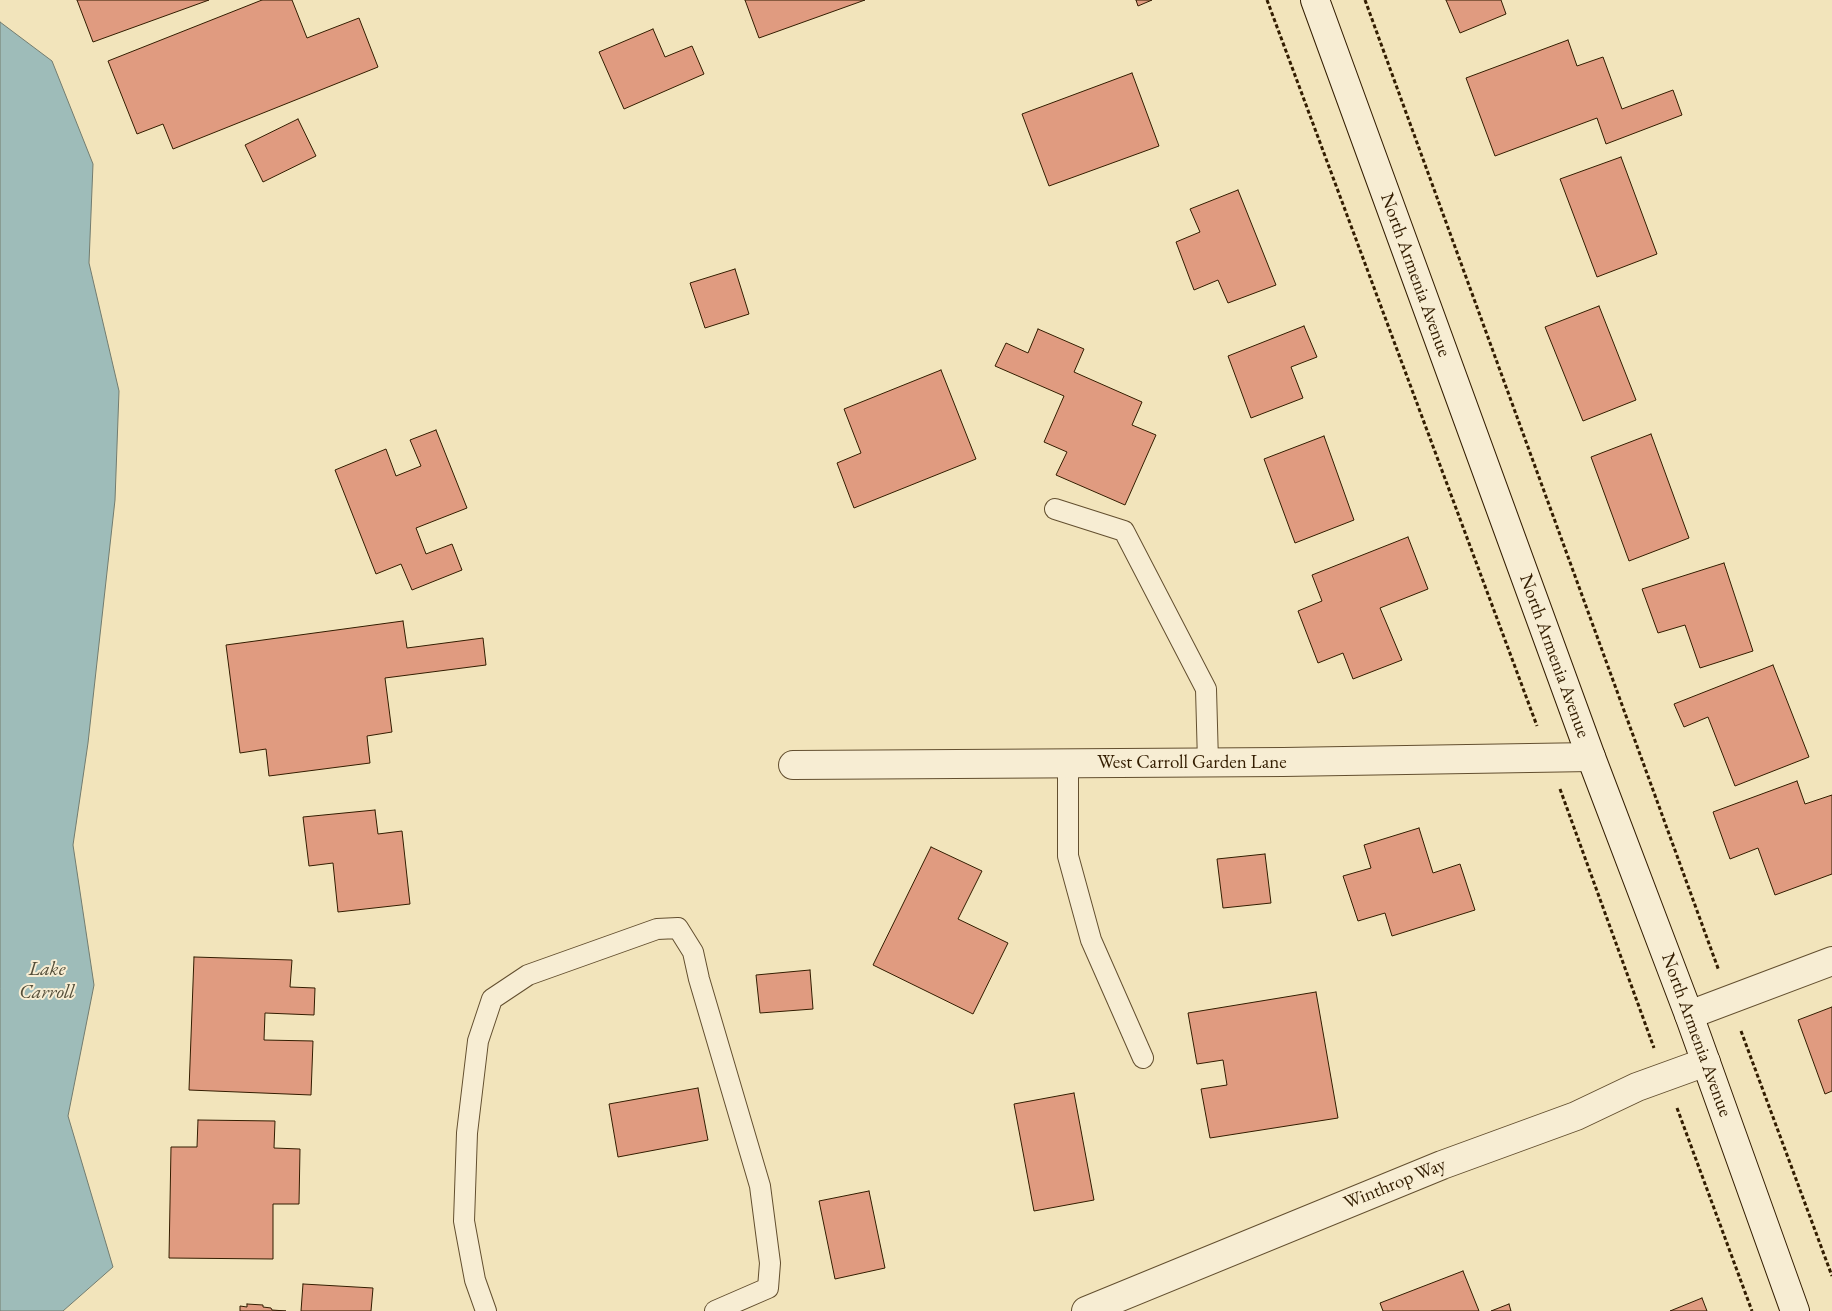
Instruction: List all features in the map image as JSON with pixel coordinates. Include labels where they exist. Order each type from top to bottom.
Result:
[{"type":"street","name":"North Armenia Avenue","points":[[1315,0],[1591,757],[1689,1015],[1795,1311]]},
{"type":"street","name":"West Carroll Garden Lane","points":[[793,765],[1591,757]]},
{"type":"street","points":[[1689,1015],[1832,961]]},
{"type":"street","name":"Winthrop Way","points":[[1086,1311],[1442,1165],[1576,1116],[1637,1087],[1706,1062]]},
{"type":"lane","points":[[1055,509],[1124,531],[1206,689],[1208,762]]},
{"type":"lane","points":[[1068,763],[1068,856],[1091,940],[1143,1058]]},
{"type":"lane","points":[[486,1311],[475,1280],[464,1221],[467,1133],[478,1041],[492,999],[528,975],[657,929],[678,928],[693,952],[699,979],[760,1186],[770,1263],[768,1288],[715,1311]]},
{"type":"path","points":[[1267,0],[1752,1311]]},
{"type":"path","points":[[1365,0],[1729,999],[1832,1276]]},
{"type":"water","name":"Lake Carroll","points":[[0,22],[52,61],[93,164],[89,263],[119,391],[115,500],[88,743],[73,845],[94,985],[68,1116],[113,1267],[63,1311],[0,1311]]},
{"type":"building","points":[[77,0],[209,0],[93,42]]},
{"type":"building","points":[[262,0],[292,0],[307,38],[359,18],[378,67],[173,149],[163,124],[137,134],[108,61]]},
{"type":"building","points":[[745,0],[865,0],[759,38]]},
{"type":"building","points":[[1136,0],[1152,0],[1138,6]]},
{"type":"building","points":[[1446,0],[1501,0],[1506,14],[1460,33]]},
{"type":"building","points":[[653,29],[665,57],[692,46],[704,74],[624,109],[599,52]]},
{"type":"building","points":[[1568,40],[1577,66],[1603,57],[1622,109],[1673,90],[1682,115],[1606,144],[1597,118],[1495,156],[1466,78]]},
{"type":"building","points":[[1132,73],[1159,146],[1049,186],[1022,114]]},
{"type":"building","points":[[298,119],[316,156],[263,182],[245,145]]},
{"type":"building","points":[[1621,157],[1657,254],[1597,277],[1560,179]]},
{"type":"building","points":[[1238,190],[1276,285],[1228,303],[1218,280],[1194,290],[1176,242],[1200,232],[1190,209]]},
{"type":"building","points":[[735,269],[749,314],[705,328],[690,283]]},
{"type":"building","points":[[1599,306],[1636,400],[1583,421],[1545,327]]},
{"type":"building","points":[[1304,326],[1317,357],[1291,367],[1303,398],[1251,418],[1228,356]]},
{"type":"building","points":[[1038,329],[1084,349],[1074,372],[1142,402],[1132,425],[1156,435],[1125,505],[1056,475],[1067,452],[1044,442],[1064,396],[995,366],[1006,343],[1028,353]]},
{"type":"building","points":[[941,370],[976,459],[854,508],[837,463],[861,453],[844,409]]},
{"type":"building","points":[[436,430],[467,508],[416,528],[426,554],[452,544],[462,570],[412,590],[401,564],[376,574],[335,470],[386,449],[396,476],[421,466],[410,440]]},
{"type":"building","points":[[1651,434],[1689,538],[1629,561],[1591,457]]},
{"type":"building","points":[[1324,436],[1354,520],[1295,543],[1264,459]]},
{"type":"building","points":[[1408,537],[1428,589],[1380,608],[1402,660],[1353,679],[1343,653],[1318,663],[1298,611],[1322,601],[1312,575]]},
{"type":"building","points":[[1724,563],[1753,651],[1700,668],[1685,625],[1658,633],[1642,589]]},
{"type":"building","points":[[403,621],[407,648],[483,638],[486,665],[385,678],[392,732],[367,736],[370,763],[269,776],[266,749],[240,753],[226,645]]},
{"type":"building","points":[[1773,665],[1809,757],[1735,786],[1708,717],[1684,727],[1674,704]]},
{"type":"building","points":[[1797,781],[1805,804],[1832,795],[1832,874],[1775,895],[1758,848],[1730,859],[1713,812]]},
{"type":"building","points":[[375,810],[378,834],[402,831],[410,904],[338,912],[333,863],[309,866],[303,817]]},
{"type":"building","points":[[1419,828],[1433,873],[1460,864],[1475,910],[1392,936],[1385,913],[1358,921],[1343,876],[1371,868],[1364,845]]},
{"type":"building","points":[[931,847],[982,871],[958,919],[1008,943],[973,1014],[873,965]]},
{"type":"building","points":[[1265,854],[1271,903],[1223,908],[1217,859]]},
{"type":"building","points":[[194,957],[292,960],[290,987],[315,988],[314,1015],[265,1013],[264,1040],[313,1041],[311,1095],[189,1090]]},
{"type":"building","points":[[810,970],[813,1009],[760,1013],[756,975]]},
{"type":"building","points":[[1316,992],[1338,1118],[1210,1138],[1201,1089],[1227,1085],[1223,1060],[1197,1064],[1188,1013]]},
{"type":"building","points":[[1832,1007],[1832,1091],[1825,1094],[1798,1020]]},
{"type":"building","points":[[698,1088],[708,1140],[618,1157],[609,1104]]},
{"type":"building","points":[[1074,1093],[1094,1200],[1034,1211],[1014,1104]]},
{"type":"building","points":[[198,1120],[275,1121],[274,1148],[300,1149],[299,1204],[273,1204],[273,1259],[169,1258],[171,1147],[197,1147]]},
{"type":"building","points":[[869,1191],[885,1268],[835,1279],[819,1201]]},
{"type":"building","points":[[1463,1271],[1479,1311],[1383,1311],[1380,1303]]},
{"type":"building","points":[[303,1284],[373,1288],[371,1311],[301,1311]]},
{"type":"building","points":[[1702,1298],[1707,1311],[1670,1311]]},
{"type":"building","points":[[247,1304],[263,1305],[263,1307],[271,1308],[272,1310],[286,1311],[240,1311],[240,1306],[247,1307]]},
{"type":"building","points":[[1509,1304],[1511,1311],[1491,1311]]}]
